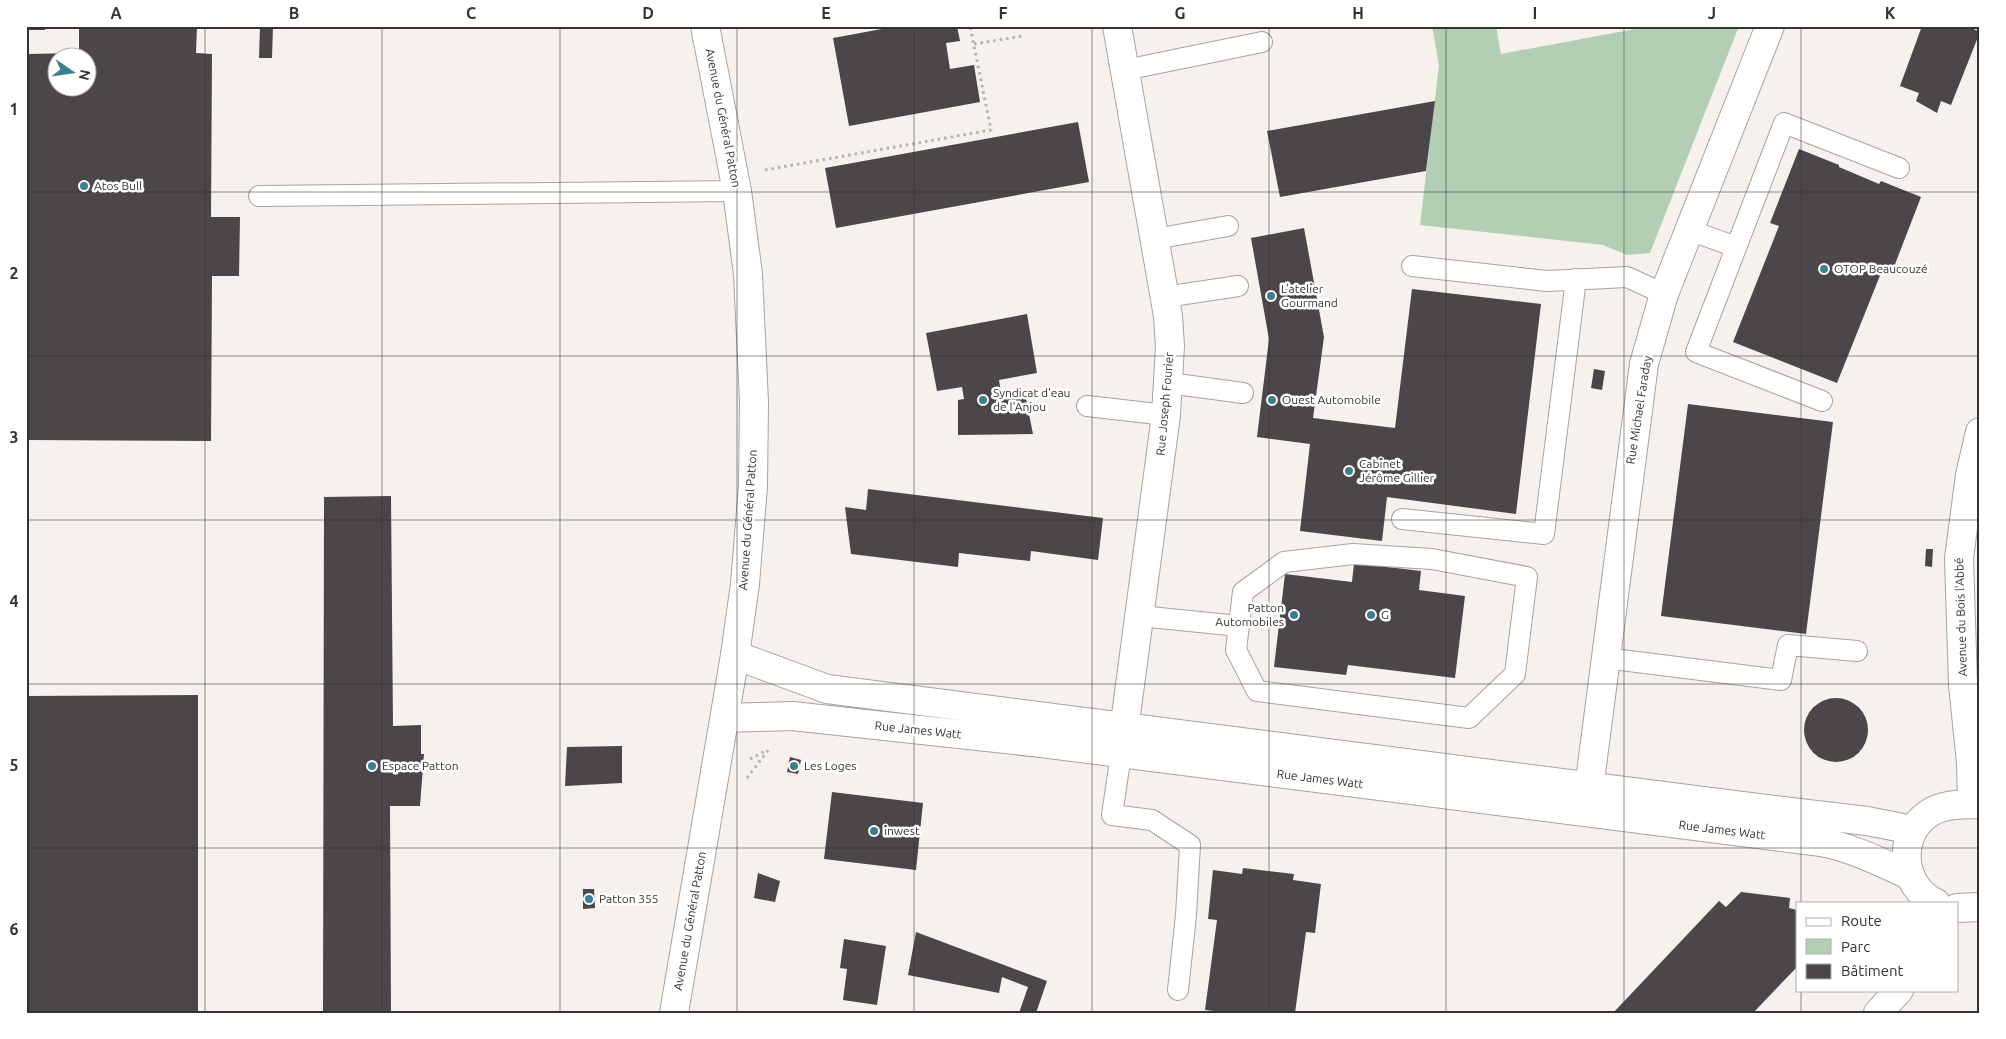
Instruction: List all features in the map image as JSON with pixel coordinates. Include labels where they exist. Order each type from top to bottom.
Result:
[{"type":"street","name":"Avenue du Général Patton","points":[[674,1013],[735,655],[744,584],[752,486],[754,402],[748,274],[737,191],[705,26]]},
{"type":"street","name":"Rue Joseph Fourier","points":[[1117,26],[1165,297],[1170,346],[1166,415],[1122,741]]},
{"type":"street","name":"Rue Michael Faraday","points":[[1585,812],[1590,786],[1644,364],[1664,294],[1770,26]]},
{"type":"street","name":"Avenue du Bois l'Abbé","points":[[1976,804],[1963,685],[1958,558],[1970,474],[1980,432]]},
{"type":"street","name":"Rue James Watt","points":[[735,655],[827,689],[1122,741],[1585,812],[1835,845],[1860,853],[1910,875]]},
{"type":"street","name":"Rue James Watt","points":[[725,718],[792,716],[1032,742],[1122,741],[1590,786],[1750,808],[1867,821],[1913,830]]},
{"type":"street","points":[[1935,902],[1919,891],[1910,875],[1906,852],[1913,830],[1928,814],[1941,807],[1976,804]]},
{"type":"street","points":[[1958,908],[1980,907]]},
{"type":"street","points":[[1878,1013],[1897,992]]},
{"type":"lane","points":[[1125,70],[1262,42]]},
{"type":"lane","points":[[1822,401],[1696,352],[1784,123],[1899,168]]},
{"type":"lane","points":[[259,196],[737,191]]},
{"type":"lane","points":[[1154,239],[1228,226]]},
{"type":"lane","points":[[1689,230],[1736,247]]},
{"type":"lane","points":[[1412,266],[1547,281],[1628,277],[1664,294]]},
{"type":"lane","points":[[1402,519],[1544,534],[1576,279]]},
{"type":"lane","points":[[1165,297],[1238,286]]},
{"type":"lane","points":[[1169,383],[1243,392]]},
{"type":"lane","points":[[1087,406],[1166,415]]},
{"type":"lane","points":[[1353,554],[1432,559],[1527,577],[1515,674],[1469,718],[1257,691],[1236,650],[1239,626],[1243,592],[1284,562],[1353,554]]},
{"type":"lane","points":[[1140,616],[1239,626]]},
{"type":"lane","points":[[1605,658],[1781,680],[1788,645],[1857,651]]},
{"type":"lane","points":[[1122,741],[1112,815],[1152,820],[1190,845],[1186,914],[1178,990]]},
{"type":"path","points":[[764,170],[991,130],[970,26]]},
{"type":"path","points":[[974,44],[1023,36]]},
{"type":"green space","points":[[1432,26],[1496,26],[1501,54],[1651,26],[1739,26],[1650,253],[1627,255],[1603,245],[1420,225],[1439,65]]},
{"type":"building","points":[[26,26],[45,26],[45,30],[26,30]]},
{"type":"building","points":[[79,26],[197,26],[196,53],[212,54],[211,217],[240,217],[239,276],[212,276],[211,441],[26,440],[26,54],[48,54],[48,98],[98,98],[98,48],[79,48]]},
{"type":"building","points":[[260,26],[273,26],[272,58],[259,58]]},
{"type":"building","points":[[898,26],[957,26],[960,41],[946,43],[950,69],[974,65],[980,102],[849,126],[833,38]]},
{"type":"building","points":[[1922,26],[1967,26],[1980,32],[1951,105],[1941,101],[1937,113],[1916,101],[1919,93],[1900,86]]},
{"type":"building","points":[[1435,101],[1426,171],[1280,197],[1267,131]]},
{"type":"building","points":[[1078,122],[1089,182],[836,228],[825,168]]},
{"type":"building","points":[[1799,149],[1879,184],[1881,181],[1921,197],[1892,272],[1883,268],[1837,383],[1733,342],[1779,226],[1770,223]]},
{"type":"building","points":[[1304,228],[1324,337],[1313,418],[1395,428],[1412,289],[1541,304],[1516,514],[1387,497],[1382,541],[1300,531],[1310,444],[1257,437],[1269,339],[1251,238]]},
{"type":"building","points":[[1027,314],[1037,373],[999,380],[1002,399],[1026,399],[1033,434],[958,435],[958,400],[964,399],[962,387],[937,391],[926,333]]},
{"type":"building","points":[[1594,369],[1605,371],[1602,390],[1591,388]]},
{"type":"building","points":[[1688,404],[1833,422],[1806,634],[1661,616]]},
{"type":"building","points":[[868,489],[1103,518],[1098,560],[1031,551],[1030,561],[959,553],[958,567],[851,554],[845,507],[866,510]]},
{"type":"building","name":"Espace Patton","points":[[391,496],[393,726],[421,725],[421,754],[424,754],[420,806],[390,806],[391,1013],[323,1013],[324,497]]},
{"type":"building","points":[[1926,549],[1933,549],[1932,567],[1925,566]]},
{"type":"building","name":"G","points":[[1354,563],[1421,571],[1419,590],[1465,596],[1455,678],[1348,665],[1346,675],[1274,667],[1285,574],[1352,582]]},
{"type":"building","points":[[198,695],[198,1013],[26,1013],[26,696]]},
{"type":"building","points":[[1830,698],[1842,698],[1859,707],[1866,718],[1868,730],[1866,742],[1859,753],[1842,762],[1830,762],[1818,757],[1809,748],[1804,736],[1804,724],[1809,712],[1818,703]]},
{"type":"building","points":[[622,746],[622,783],[565,786],[567,747]]},
{"type":"building","name":"Les Loges","points":[[790,757],[801,760],[798,774],[787,772]]},
{"type":"building","name":"inwest","points":[[832,792],[923,803],[916,870],[824,859]]},
{"type":"building","points":[[1243,868],[1294,874],[1293,880],[1321,884],[1315,933],[1306,932],[1295,1013],[1231,1013],[1205,1010],[1217,920],[1208,919],[1213,870],[1242,874]]},
{"type":"building","points":[[758,873],[780,881],[775,902],[754,898]]},
{"type":"building","name":"Patton 355","points":[[583,889],[594,889],[595,908],[583,909]]},
{"type":"building","points":[[1741,892],[1790,898],[1789,908],[1796,910],[1796,968],[1753,1013],[1613,1013],[1719,901],[1726,907]]},
{"type":"building","points":[[916,932],[1047,981],[1036,1013],[1019,1013],[1028,987],[1002,977],[999,993],[908,975]]},
{"type":"building","points":[[844,939],[886,946],[877,1005],[843,1000],[847,969],[840,968]]},
{"type":"place","name":"Atos Bull","points":[[84,186]]},
{"type":"place","name":"OTOP Beaucouzé","points":[[1824,269]]},
{"type":"place","name":"L’atelier Gourmand","points":[[1271,296]]},
{"type":"place","name":"Syndicat d'eau de l'Anjou","points":[[983,400]]},
{"type":"place","name":"Ouest Automobile","points":[[1272,400]]},
{"type":"place","name":"Cabinet Jérôme Gillier","points":[[1349,471]]},
{"type":"place","name":"Patton Automobiles","points":[[1294,615]]},
{"type":"place","name":"G","points":[[1371,615]]},
{"type":"place","name":"Espace Patton","points":[[372,766]]},
{"type":"place","name":"Les Loges","points":[[794,766]]},
{"type":"place","name":"inwest","points":[[874,831]]},
{"type":"place","name":"Patton 355","points":[[589,899]]}]
